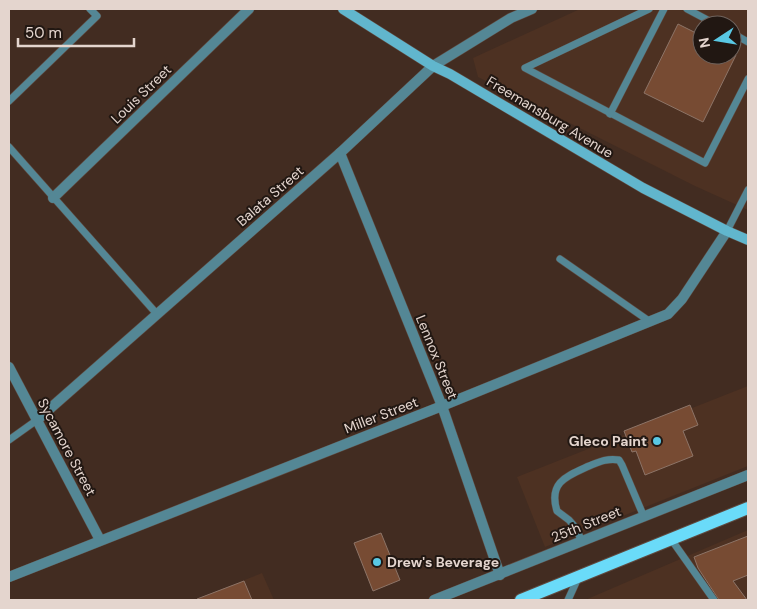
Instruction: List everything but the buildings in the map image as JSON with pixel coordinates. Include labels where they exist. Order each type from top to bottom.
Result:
[{"type":"main road","name":"Freemansburg Avenue","points":[[343,9],[433,66],[643,188],[748,240]]},
{"type":"main road","points":[[522,600],[748,508]]},
{"type":"street","name":"Louis Street","points":[[53,198],[249,9]]},
{"type":"street","name":"Balata Street","points":[[37,420],[340,153],[433,66],[528,9]]},
{"type":"street","name":"Lennox Street","points":[[340,153],[442,406],[500,575]]},
{"type":"street","name":"Miller Street","points":[[9,577],[442,406],[668,314],[682,299],[727,231]]},
{"type":"street","name":"Sycamore Street","points":[[9,367],[100,540]]},
{"type":"street","name":"25th Street","points":[[434,600],[748,477]]},
{"type":"lane","points":[[9,102],[98,16],[90,9]]},
{"type":"lane","points":[[649,9],[525,68],[705,163],[748,79]]},
{"type":"lane","points":[[610,114],[664,9]]},
{"type":"lane","points":[[687,9],[698,15]]},
{"type":"lane","points":[[9,147],[156,314]]},
{"type":"lane","points":[[727,231],[748,190]]},
{"type":"lane","points":[[560,259],[649,321]]},
{"type":"lane","points":[[9,440],[37,420]]},
{"type":"lane","points":[[582,542],[570,520],[557,510],[555,495],[561,480],[566,476],[605,459],[619,460],[644,517]]},
{"type":"lane","points":[[671,539],[714,600]]},
{"type":"lane","points":[[568,600],[578,577]]},
{"type":"shaded area","points":[[580,9],[748,9],[748,210],[695,186],[478,77],[473,58]]},
{"type":"shaded area","points":[[748,386],[748,466],[545,547],[517,477]]},
{"type":"shaded area","points":[[748,530],[748,600],[585,600]]},
{"type":"shaded area","points":[[262,573],[274,600],[194,600]]},
{"type":"place","name":"Gleco Paint","points":[[657,441]]},
{"type":"place","name":"Drew's Beverage","points":[[377,562]]}]
